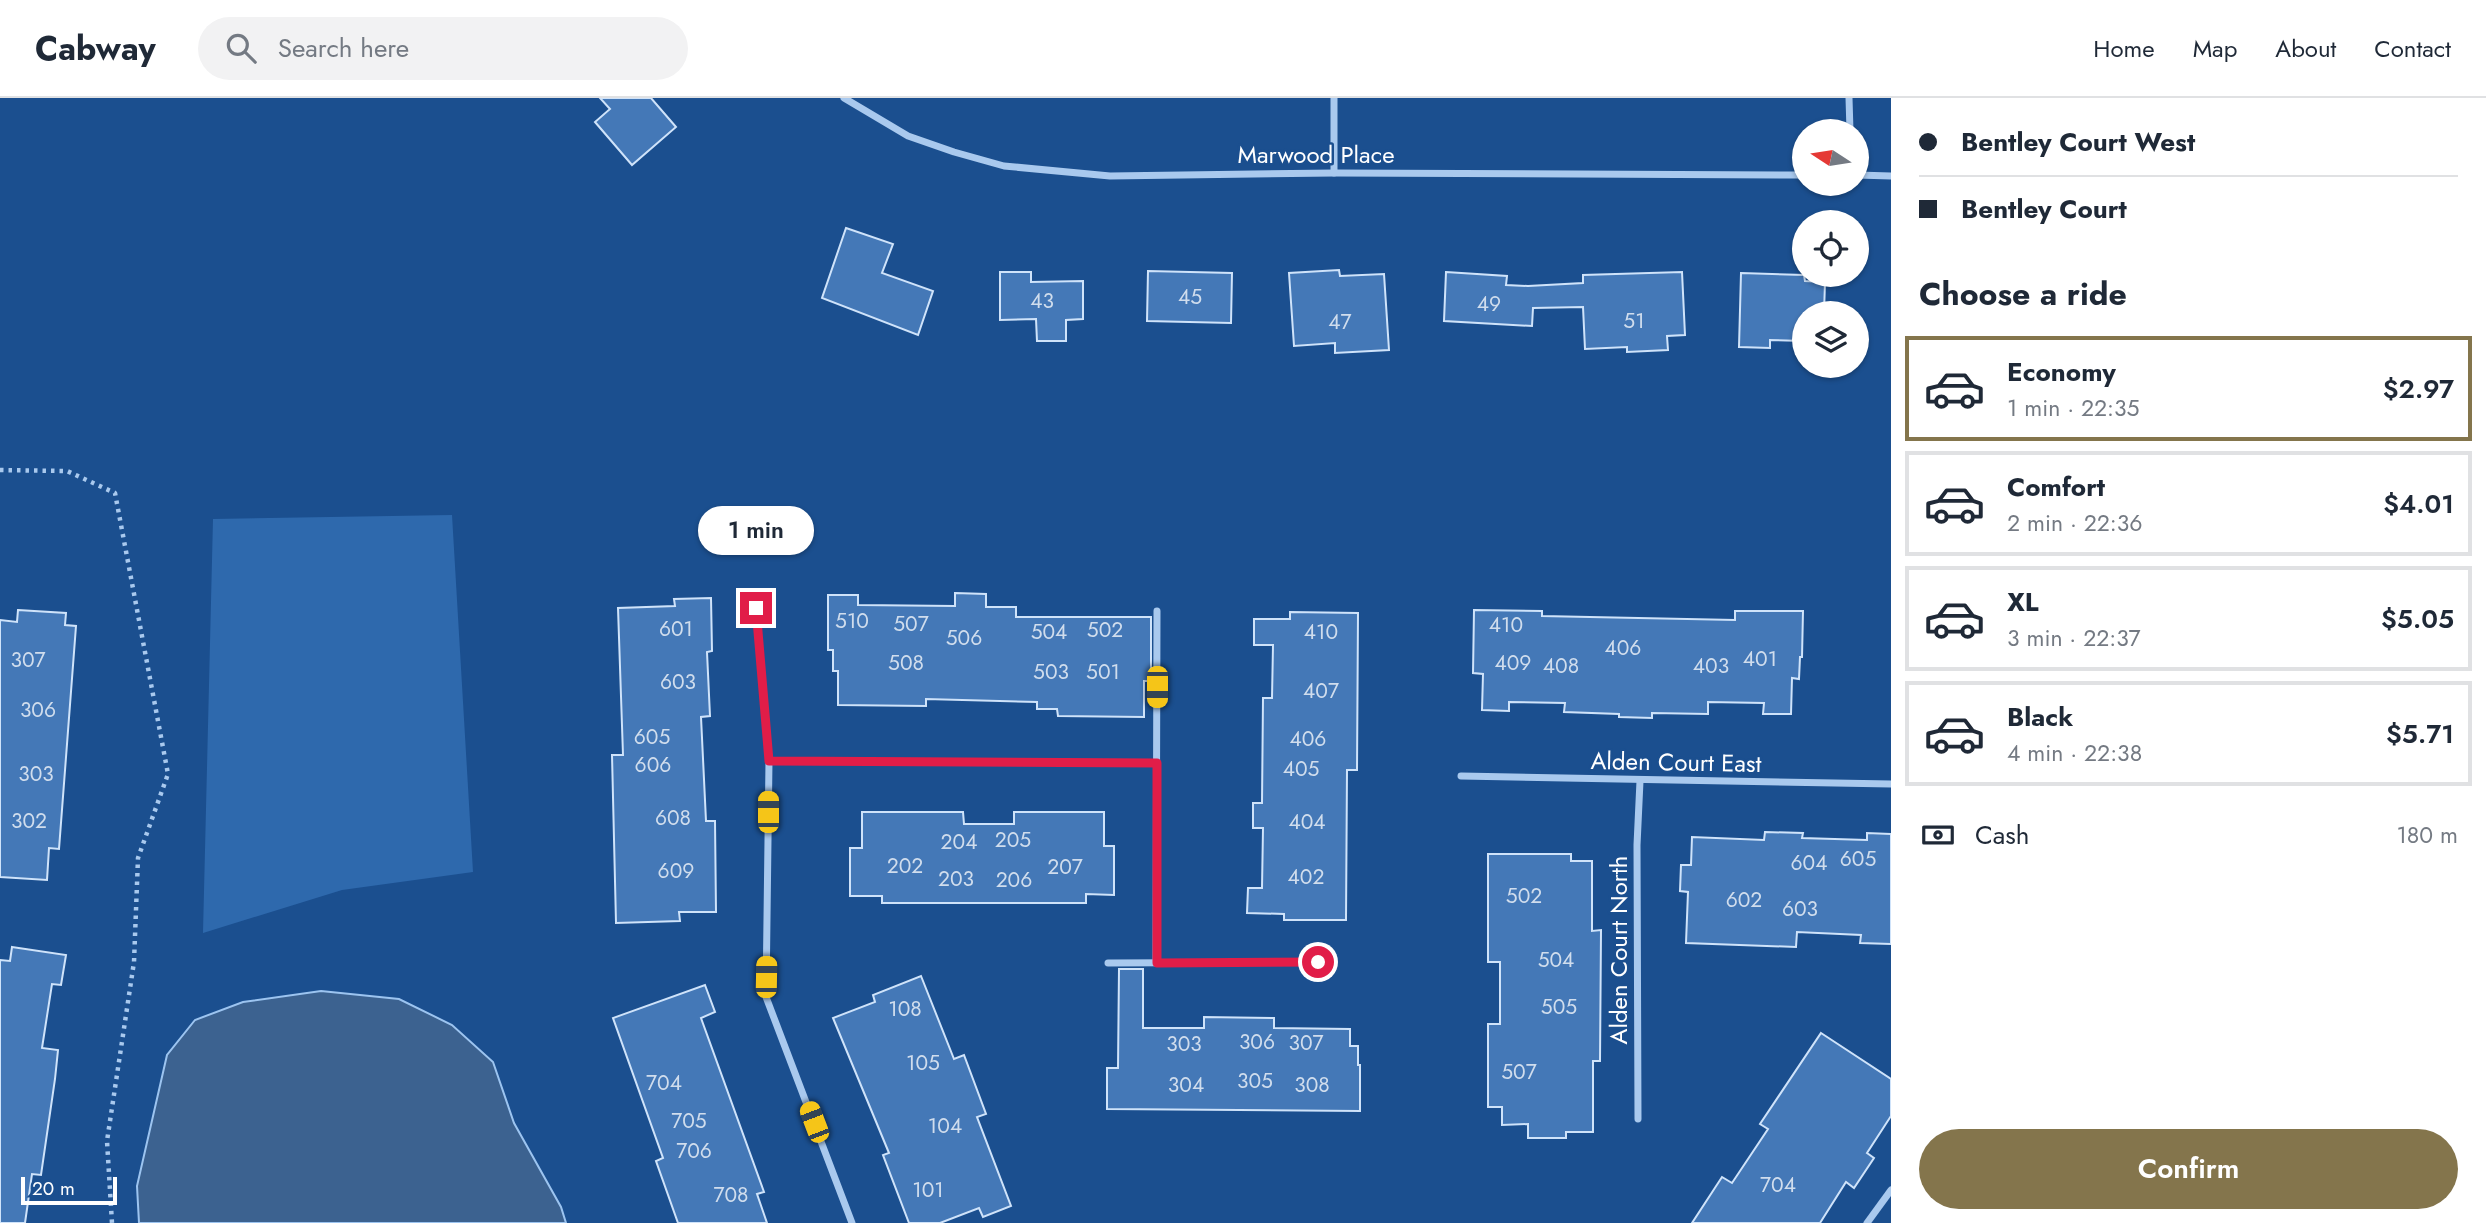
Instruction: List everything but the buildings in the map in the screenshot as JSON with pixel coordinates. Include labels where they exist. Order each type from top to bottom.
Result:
[{"type":"street","name":"Marwood Place","points":[[844,98],[908,136],[1003,166],[1110,176],[1334,173],[1792,175]]},
{"type":"street","points":[[1334,173],[1335,98]]},
{"type":"street","points":[[1849,98],[1850,119]]},
{"type":"street","points":[[1869,175],[1891,176]]},
{"type":"street","points":[[756,608],[769,761],[766,997],[852,1223]]},
{"type":"street","points":[[1157,611],[1157,963]]},
{"type":"street","points":[[769,761],[1157,763]]},
{"type":"street","name":"Alden Court East","points":[[1461,776],[1891,784]]},
{"type":"street","name":"Alden Court North","points":[[1638,1119],[1637,845],[1640,781]]},
{"type":"street","points":[[1108,963],[1318,962]]},
{"type":"street","points":[[1867,1223],[1891,1189]]},
{"type":"path","points":[[0,470],[67,471],[115,493],[168,774],[138,858],[134,962],[107,1141],[112,1223]]},
{"type":"shaded area","points":[[452,515],[473,872],[342,890],[203,933],[213,519]]},
{"type":"shaded area","points":[[321,991],[399,999],[452,1025],[493,1062],[514,1123],[561,1207],[566,1223],[139,1223],[137,1186],[167,1055],[195,1020],[243,1002]]},
{"type":"route","points":[[756,608],[769,761],[1157,763],[1157,963],[1318,962]]}]
